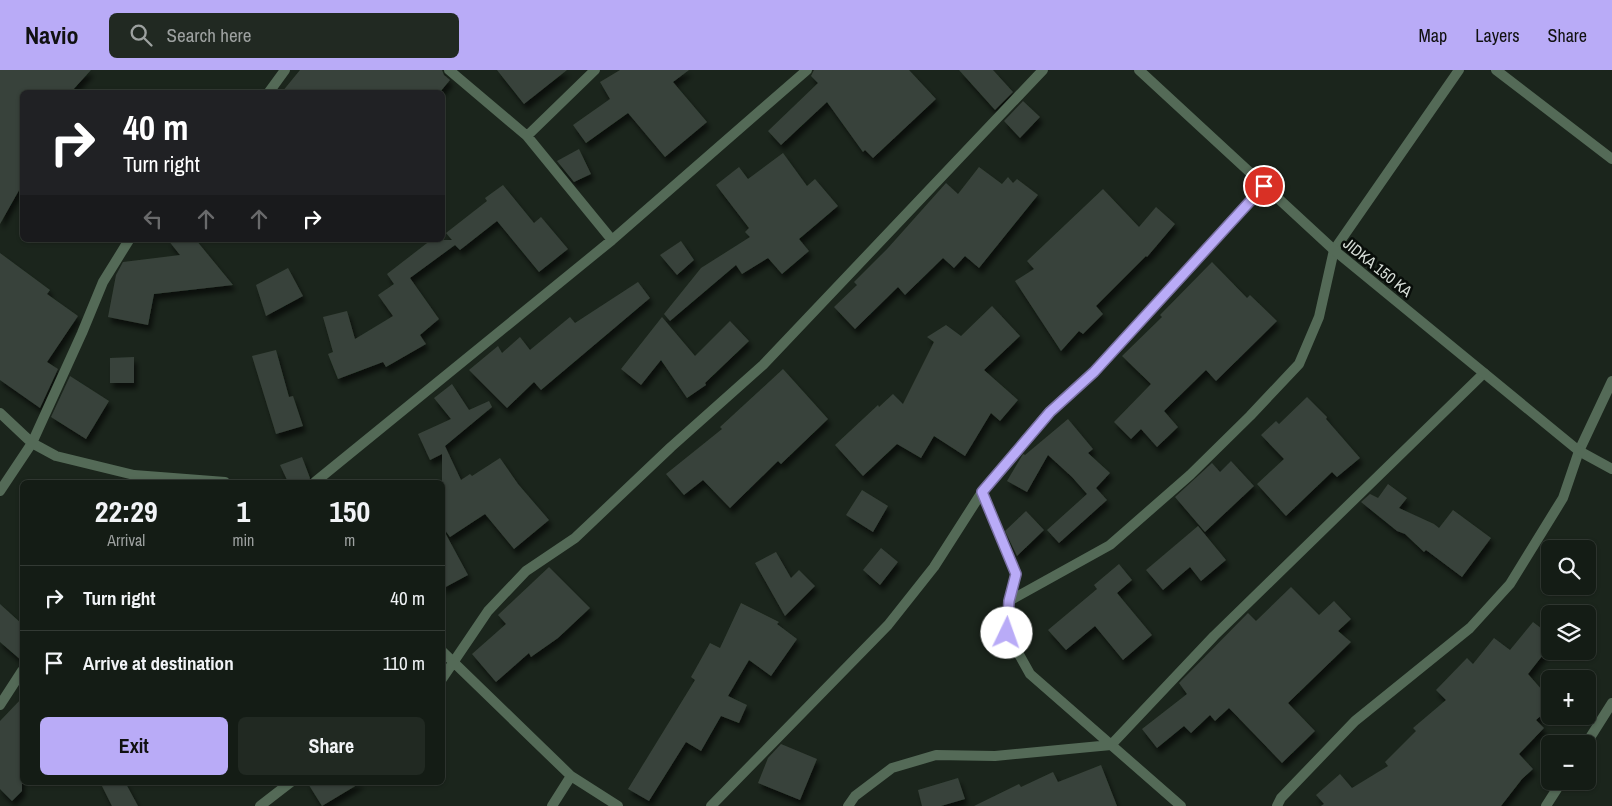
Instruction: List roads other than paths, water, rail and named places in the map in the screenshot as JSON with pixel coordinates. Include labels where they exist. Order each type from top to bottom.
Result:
[{"type":"street","points":[[270,90],[285,70]]},
{"type":"street","points":[[449,70],[527,136],[612,240]]},
{"type":"street","points":[[527,136],[595,70]]},
{"type":"street","points":[[317,480],[612,240],[807,70]]},
{"type":"street","points":[[445,675],[488,611],[526,570],[575,538],[671,447],[763,365],[1044,70]]},
{"type":"street","name":"JIDKA 150 KA","points":[[1139,70],[1334,250],[1579,451],[1612,470]]},
{"type":"street","points":[[1009,601],[1110,545],[1190,474],[1250,416],[1299,364],[1319,317],[1334,250],[1459,70]]},
{"type":"street","points":[[1496,70],[1612,159]]},
{"type":"street","points":[[711,806],[888,625],[934,567],[982,492],[1050,412],[1094,372],[1264,186]]},
{"type":"street","points":[[0,491],[32,443],[103,282],[128,242]]},
{"type":"street","points":[[848,806],[855,796],[892,768],[936,755],[995,756],[1111,745],[1214,636],[1484,373]]},
{"type":"street","points":[[1277,806],[1281,798],[1355,721],[1470,628],[1510,584],[1563,498],[1579,451],[1612,380]]},
{"type":"street","points":[[0,413],[32,443],[56,456],[131,479],[162,480]]},
{"type":"street","points":[[982,492],[1016,574],[1009,601],[1007,633],[1030,674],[1181,806]]},
{"type":"street","points":[[445,654],[571,776],[618,806]]},
{"type":"street","points":[[0,705],[20,674]]},
{"type":"street","points":[[1592,735],[1612,703]]},
{"type":"street","points":[[552,806],[571,776]]},
{"type":"street","points":[[260,806],[287,785]]},
{"type":"street","points":[[1546,806],[1556,790]]}]
